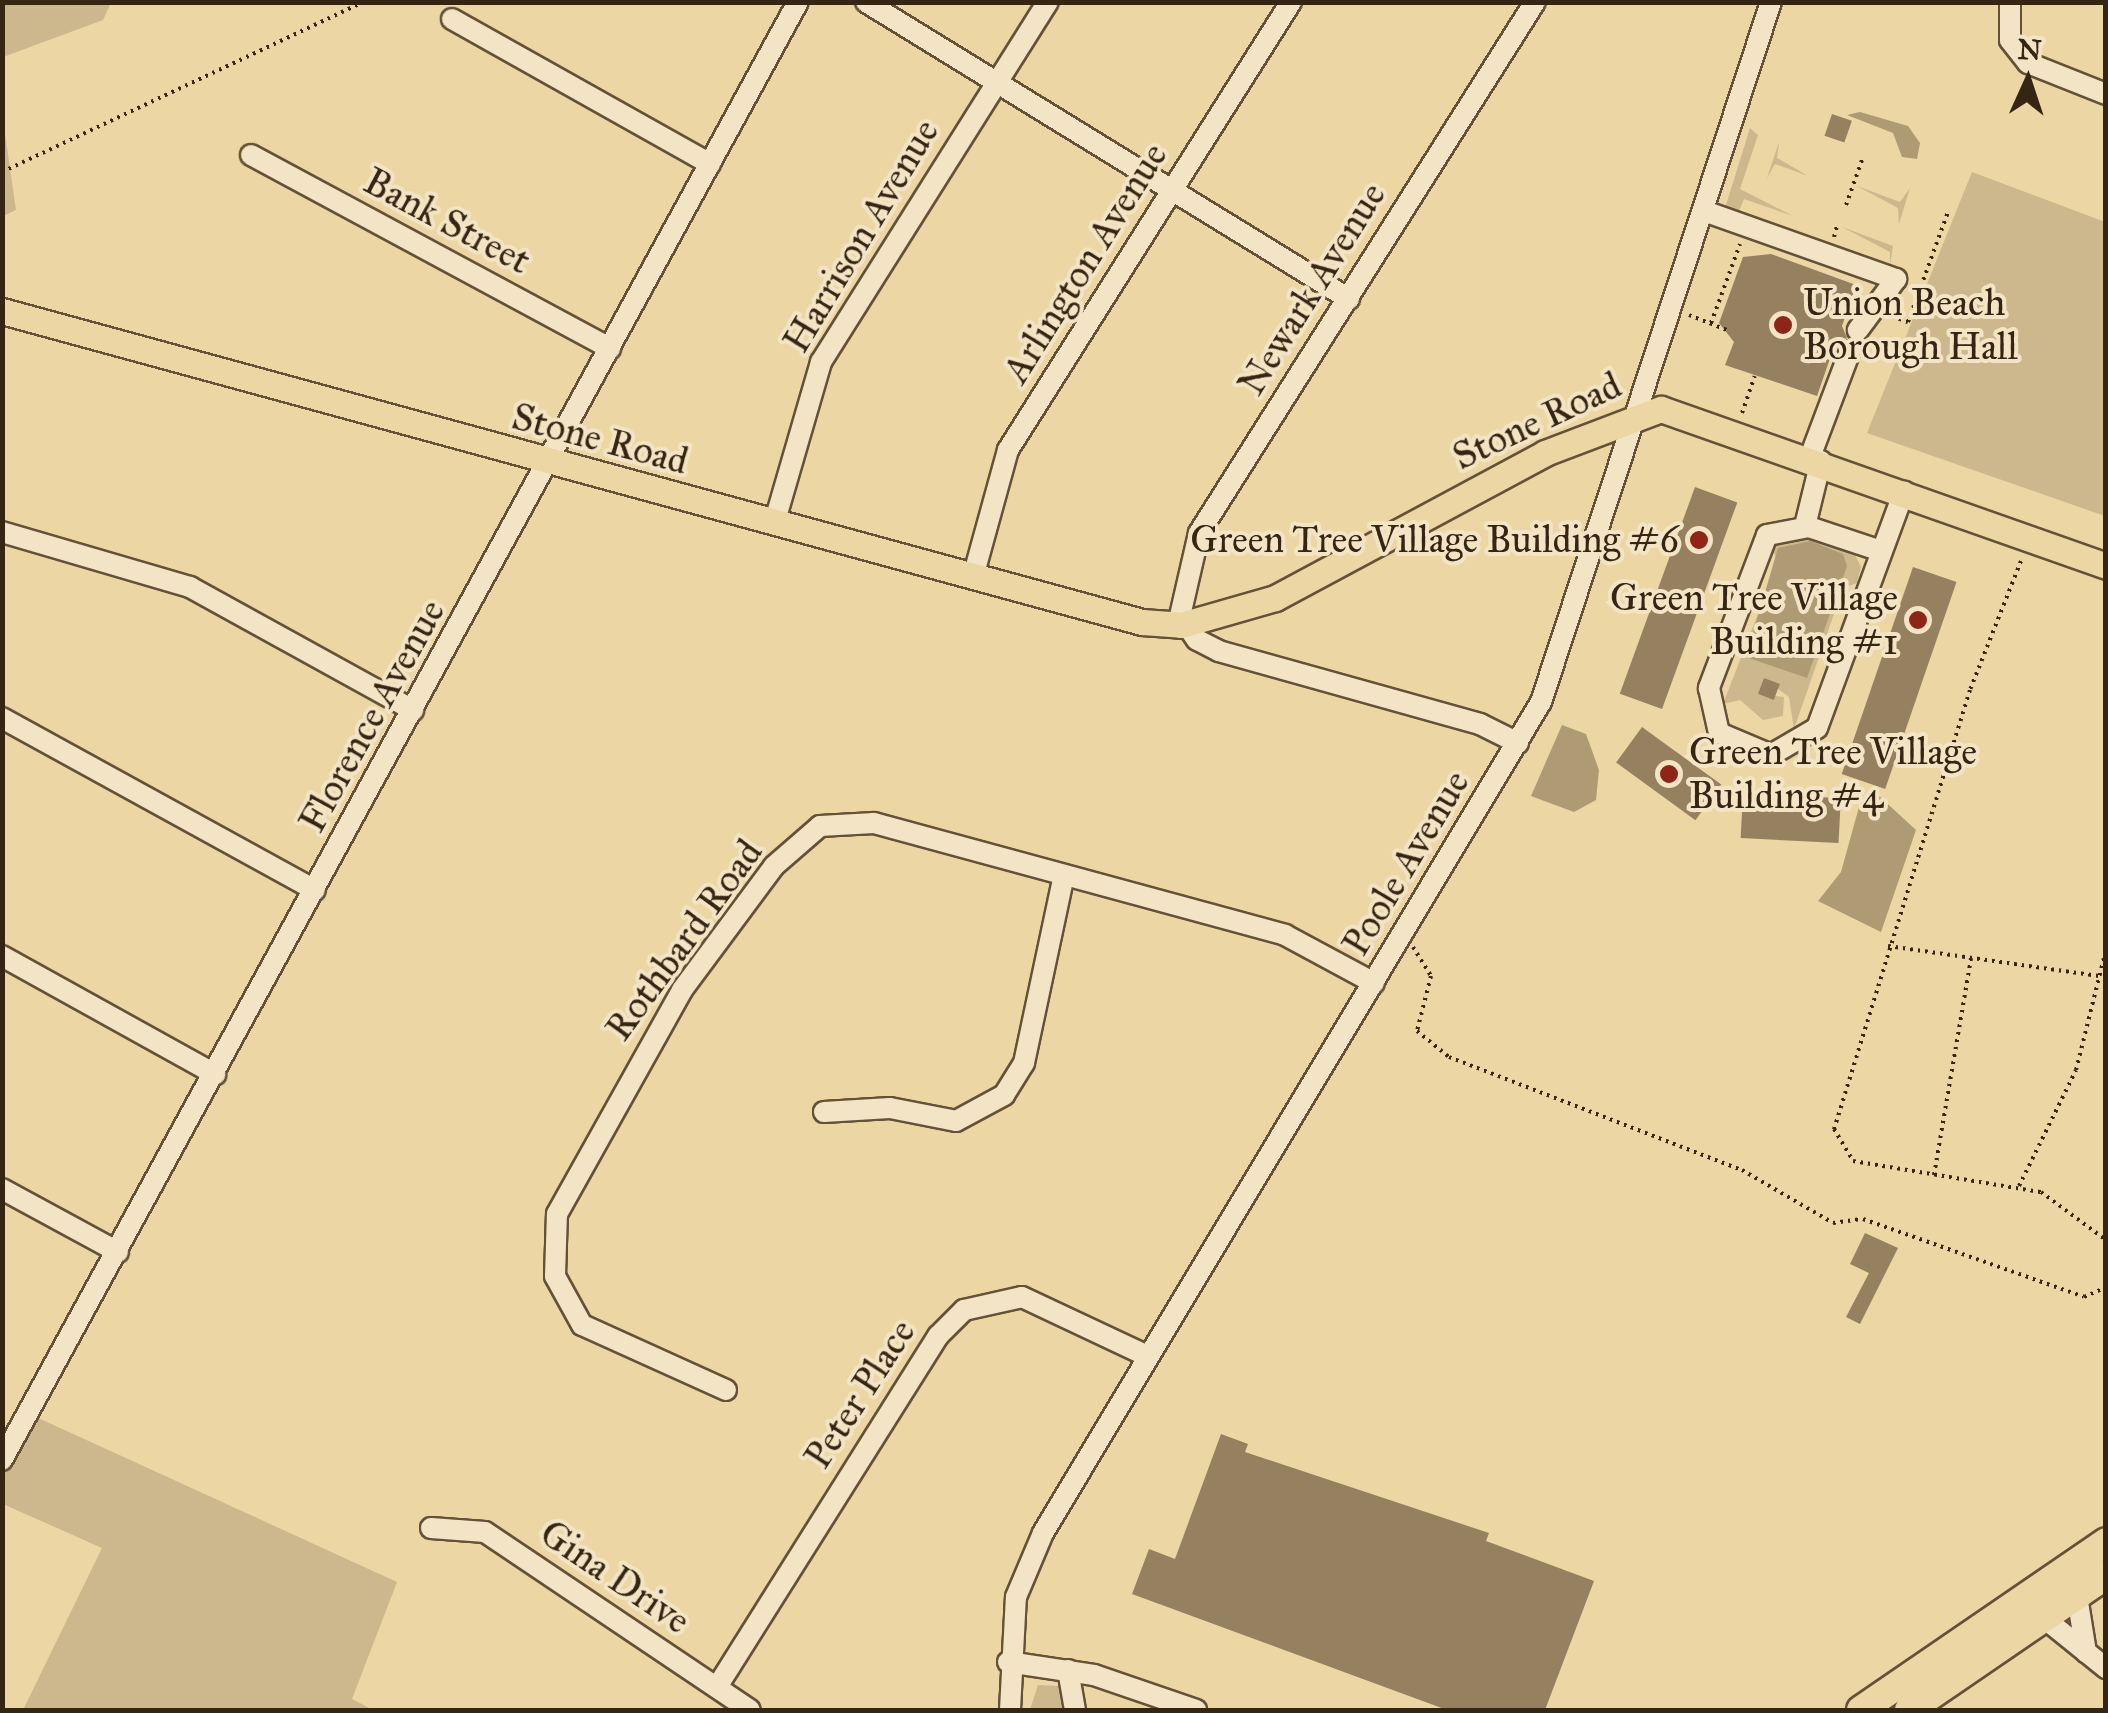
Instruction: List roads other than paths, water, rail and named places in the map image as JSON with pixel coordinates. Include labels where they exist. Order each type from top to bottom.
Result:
[{"type":"highway","points":[[1862,1710],[2106,1542]]},
{"type":"highway","points":[[1909,1710],[2106,1575]]},
{"type":"main road","name":"Stone Road","points":[[2,311],[550,465],[973,577],[1181,625],[1275,598],[1642,410],[1816,459],[2106,566]]},
{"type":"street","name":"Florence Avenue","points":[[2,1460],[11,1425],[118,1252],[550,465],[798,2]]},
{"type":"street","points":[[866,2],[1000,78],[1349,300]]},
{"type":"street","name":"Harrison Avenue","points":[[774,524],[820,362],[1048,2]]},
{"type":"street","name":"Arlington Avenue","points":[[973,577],[1008,450],[1292,2]]},
{"type":"street","name":"Newark Avenue","points":[[1181,625],[1199,534],[1535,2]]},
{"type":"street","name":"Poole Avenue","points":[[1010,1710],[1008,1662],[1024,1574],[1145,1354],[1374,983],[1518,742],[1552,676],[1642,410],[1771,2]]},
{"type":"street","points":[[2010,2],[2010,40],[2028,63],[2106,94]]},
{"type":"street","points":[[452,19],[710,164]]},
{"type":"street","name":"Bank Street","points":[[251,155],[610,348]]},
{"type":"street","points":[[1704,211],[1896,279],[1858,330]]},
{"type":"street","points":[[1805,526],[1816,459],[1850,351]]},
{"type":"street","points":[[1881,551],[1805,526],[1783,526],[1761,544],[1709,688],[1712,724],[1744,749],[1785,753],[1816,728],[1904,492]]},
{"type":"street","points":[[2,532],[190,587],[413,710]]},
{"type":"street","name":"Stone Road","points":[[1181,625],[1219,650],[1518,742]]},
{"type":"street","points":[[2,718],[316,890]]},
{"type":"street","name":"Rothbard Road","points":[[726,1390],[599,1339],[555,1276],[566,1192],[682,990],[774,866],[820,826],[874,824],[1286,935],[1374,983]]},
{"type":"street","points":[[824,1112],[890,1108],[956,1120],[1004,1094],[1024,1063],[1064,875]]},
{"type":"street","points":[[2,956],[215,1074]]},
{"type":"street","points":[[2,1189],[118,1252]]},
{"type":"street","name":"Peter Place","points":[[717,1687],[938,1336],[964,1310],[1022,1298],[1145,1354]]},
{"type":"street","name":"Gina Drive","points":[[431,1528],[485,1532],[750,1710]]},
{"type":"street","points":[[2077,1596],[2086,1652]]},
{"type":"street","points":[[2044,1618],[2106,1668]]},
{"type":"street","points":[[1008,1662],[1068,1670],[1196,1710]]},
{"type":"street","points":[[1068,1670],[1075,1710]]},
{"type":"place","name":"Union Beach Borough Hall","points":[[1783,325]]},
{"type":"place","name":"Green Tree Village Building #6","points":[[1699,540]]},
{"type":"place","name":"Green Tree Village Building #1","points":[[1918,620]]},
{"type":"place","name":"Green Tree Village Building #4","points":[[1669,774]]}]
